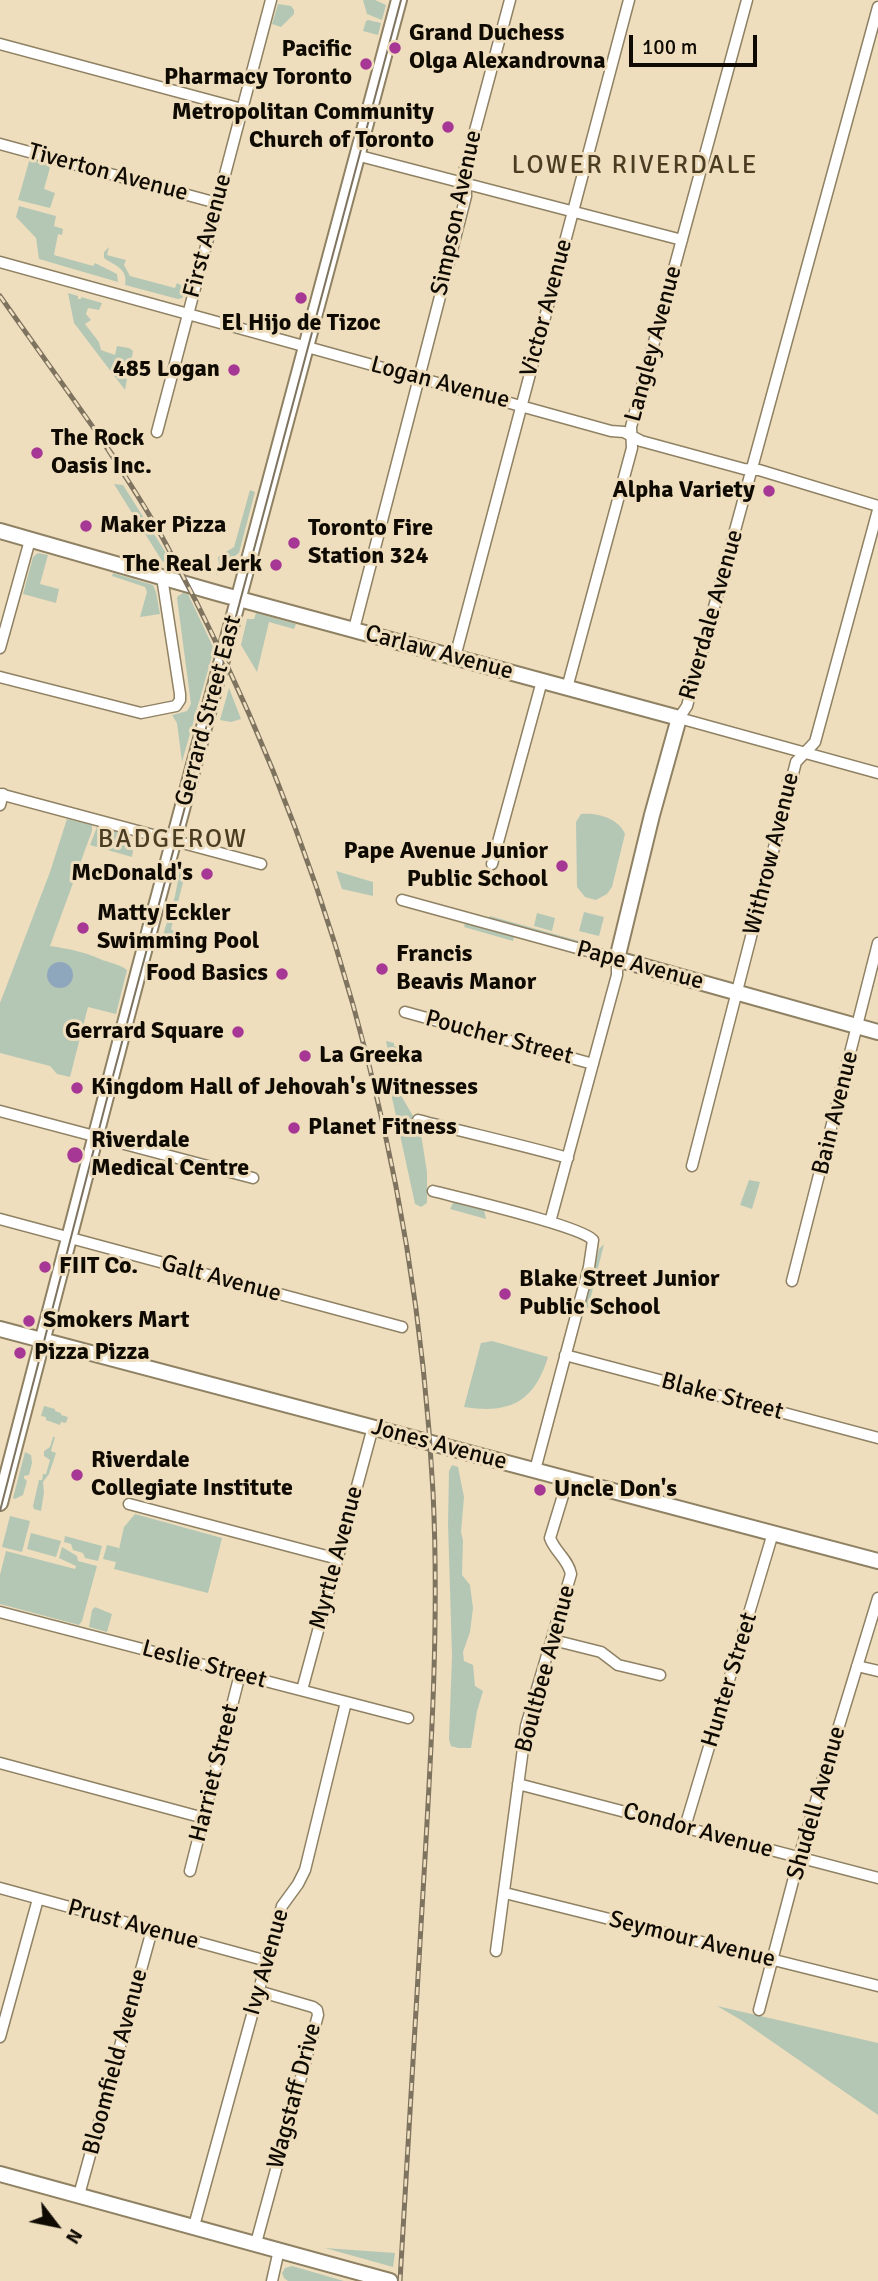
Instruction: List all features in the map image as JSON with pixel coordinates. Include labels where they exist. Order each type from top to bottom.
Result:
[{"type":"main road","name":"Gerrard Street East","points":[[0,1503],[95,1136],[398,0]]},
{"type":"main road","name":"Carlaw Avenue","points":[[0,531],[680,718]]},
{"type":"main road","name":"Riverdale Avenue","points":[[617,959],[652,815],[680,718]]},
{"type":"main road","name":"Pape Avenue","points":[[617,959],[878,1032]]},
{"type":"main road","name":"Jones Avenue","points":[[0,1329],[878,1561]]},
{"type":"main road","points":[[0,2174],[390,2281]]},
{"type":"street","name":"First Avenue","points":[[157,432],[271,0]]},
{"type":"street","name":"Simpson Avenue","points":[[354,629],[466,196],[465,168],[510,0]]},
{"type":"street","name":"Victor Avenue","points":[[454,657],[629,0]]},
{"type":"street","name":"Langley Avenue","points":[[567,688],[632,448],[631,428],[747,0]]},
{"type":"street","name":"Riverdale Avenue","points":[[680,718],[687,706],[878,7]]},
{"type":"street","points":[[0,44],[242,109]]},
{"type":"street","name":"Tiverton Avenue","points":[[0,144],[217,203]]},
{"type":"street","points":[[356,155],[682,240]]},
{"type":"street","name":"Logan Avenue","points":[[0,262],[611,431],[624,432],[878,508]]},
{"type":"street","name":"Withrow Avenue","points":[[692,1166],[796,762],[815,742],[878,508]]},
{"type":"street","points":[[0,648],[30,540]]},
{"type":"street","name":"Gerrard Street East","points":[[0,677],[141,713],[170,708],[178,703],[180,694],[162,577]]},
{"type":"street","points":[[492,864],[542,681]]},
{"type":"street","name":"Carlaw Avenue","points":[[680,718],[878,774]]},
{"type":"street","points":[[1,798],[261,864]]},
{"type":"street","name":"Pape Avenue","points":[[402,900],[617,959]]},
{"type":"street","name":"Bain Avenue","points":[[792,1281],[878,943]]},
{"type":"street","name":"Riverdale Avenue","points":[[550,1223],[617,975],[617,959]]},
{"type":"street","name":"Poucher Street","points":[[405,1012],[593,1064]]},
{"type":"street","points":[[0,1111],[253,1178]]},
{"type":"street","points":[[418,1120],[568,1158]]},
{"type":"street","points":[[433,1191],[583,1233],[593,1240],[591,1259],[535,1471]]},
{"type":"street","name":"Galt Avenue","points":[[0,1219],[402,1326]]},
{"type":"street","name":"Blake Street","points":[[565,1355],[878,1438]]},
{"type":"street","name":"Myrtle Avenue","points":[[302,1690],[373,1427]]},
{"type":"street","name":"Boultbee Avenue","points":[[496,1951],[526,1726],[571,1574],[569,1565],[550,1538],[568,1479]]},
{"type":"street","points":[[129,1504],[338,1559]]},
{"type":"street","name":"Hunter Street","points":[[685,1827],[773,1533]]},
{"type":"street","name":"Shudell Avenue","points":[[759,2010],[800,1858],[878,1598]]},
{"type":"street","name":"Leslie Street","points":[[0,1612],[408,1717]]},
{"type":"street","points":[[553,1640],[601,1652],[618,1665],[660,1675]]},
{"type":"street","points":[[857,1665],[878,1671]]},
{"type":"street","name":"Harriet Street","points":[[190,1871],[240,1674]]},
{"type":"street","name":"Ivy Avenue","points":[[194,2226],[282,1906],[305,1870],[346,1702]]},
{"type":"street","points":[[0,1763],[204,1818]]},
{"type":"street","name":"Condor Avenue","points":[[518,1784],[878,1878]]},
{"type":"street","name":"Prust Avenue","points":[[0,1888],[267,1961]]},
{"type":"street","name":"Seymour Avenue","points":[[505,1893],[878,1986]]},
{"type":"street","points":[[0,2037],[38,1899]]},
{"type":"street","name":"Bloomfield Avenue","points":[[79,2195],[152,1930]]},
{"type":"street","name":"Wagstaff Drive","points":[[256,2243],[318,2015],[313,2007],[258,1992]]},
{"type":"street","points":[[272,2281],[279,2250]]},
{"type":"green space","points":[[363,0],[375,0],[386,5],[382,20],[367,14]]},
{"type":"green space","points":[[278,4],[291,6],[294,10],[294,14],[281,27],[272,24]]},
{"type":"green space","points":[[368,20],[381,23],[378,35],[363,31]]},
{"type":"green space","points":[[30,158],[51,164],[44,189],[55,193],[50,208],[18,200]]},
{"type":"green space","points":[[19,206],[56,216],[54,226],[63,229],[62,235],[58,234],[54,255],[93,266],[95,263],[117,274],[118,282],[39,259],[36,238],[16,217]]},
{"type":"green space","points":[[109,247],[107,255],[126,260],[124,265],[130,276],[175,288],[177,283],[187,289],[182,298],[125,285],[123,271],[104,258],[104,252]]},
{"type":"green space","points":[[68,293],[78,296],[78,299],[81,297],[102,303],[99,310],[88,308],[86,314],[91,320],[85,324],[99,342],[101,350],[115,355],[117,346],[133,351],[131,364],[118,361],[123,367],[120,377],[127,379],[125,390],[74,323]]},
{"type":"green space","points":[[114,484],[123,485],[173,564],[162,561]]},
{"type":"green space","points":[[250,490],[255,492],[239,553],[232,558],[229,568],[218,572],[216,577],[218,557],[234,547]]},
{"type":"green space","points":[[38,553],[48,555],[40,584],[59,589],[56,603],[23,594],[33,557]]},
{"type":"green space","points":[[113,573],[153,585],[160,614],[140,617],[147,592],[145,587],[112,576]]},
{"type":"green space","points":[[183,593],[188,594],[214,649],[182,762],[177,723],[172,715],[187,711],[191,704],[177,598]]},
{"type":"green space","points":[[256,613],[296,624],[294,629],[269,622],[257,672],[241,645],[247,619],[254,619]]},
{"type":"green space","points":[[229,688],[241,719],[231,722],[220,720]]},
{"type":"green space","points":[[581,814],[606,817],[618,824],[625,834],[612,887],[607,894],[596,900],[585,897],[577,887],[576,822]]},
{"type":"green space","points":[[67,819],[92,825],[92,831],[50,946],[87,954],[127,970],[116,1014],[88,1007],[70,1077],[57,1074],[50,1066],[0,1053],[0,1003],[50,872]]},
{"type":"green space","points":[[97,827],[119,832],[133,851],[132,857],[90,845]]},
{"type":"green space","points":[[181,864],[188,874],[185,875],[171,929],[179,935],[199,940],[200,943],[197,944],[163,935]]},
{"type":"green space","points":[[336,871],[373,882],[373,896],[342,889]]},
{"type":"green space","points":[[584,912],[604,917],[599,936],[579,931]]},
{"type":"green space","points":[[537,913],[555,918],[552,931],[534,926]]},
{"type":"green space","points":[[490,916],[597,946],[597,948],[489,919]]},
{"type":"green space","points":[[465,923],[514,937],[513,941],[464,927]]},
{"type":"green space","points":[[386,1041],[409,1050],[406,1063],[391,1063]]},
{"type":"green space","points":[[393,1089],[399,1092],[420,1128],[427,1172],[427,1203],[421,1207],[415,1204],[391,1093]]},
{"type":"green space","points":[[749,1180],[760,1182],[752,1209],[740,1205]]},
{"type":"green space","points":[[456,1202],[484,1210],[486,1219],[450,1209]]},
{"type":"green space","points":[[604,1244],[588,1308],[584,1307],[599,1249]]},
{"type":"green space","points":[[492,1341],[548,1357],[542,1373],[527,1395],[518,1402],[494,1409],[464,1407],[481,1343]]},
{"type":"green space","points":[[44,1406],[68,1417],[66,1423],[61,1422],[60,1425],[46,1420],[46,1417],[41,1416]]},
{"type":"green space","points":[[53,1437],[51,1451],[56,1453],[49,1474],[43,1482],[41,1511],[33,1506],[39,1480],[46,1474],[50,1460],[44,1456],[44,1451],[50,1447]]},
{"type":"green space","points":[[25,1452],[31,1455],[32,1463],[29,1475],[24,1476],[27,1481],[23,1495],[15,1499],[13,1498]]},
{"type":"green space","points":[[452,1465],[458,1467],[464,1497],[461,1532],[462,1575],[470,1585],[473,1608],[470,1632],[463,1652],[464,1661],[473,1665],[475,1686],[483,1691],[471,1748],[451,1746],[449,1740],[452,1656],[448,1523],[449,1471]]},
{"type":"green space","points":[[135,1514],[222,1538],[208,1593],[114,1569],[116,1562],[103,1559],[107,1545],[119,1548],[117,1558],[124,1527]]},
{"type":"green space","points":[[10,1516],[30,1521],[22,1552],[2,1547]]},
{"type":"green space","points":[[31,1533],[61,1541],[56,1557],[27,1549]]},
{"type":"green space","points":[[65,1536],[102,1546],[98,1561],[85,1558],[83,1553],[73,1550],[71,1544],[64,1542]]},
{"type":"green space","points":[[62,1547],[77,1556],[78,1561],[97,1566],[79,1625],[0,1604],[0,1575],[6,1551],[75,1569],[76,1566],[59,1558]]},
{"type":"green space","points":[[95,1607],[112,1614],[107,1632],[89,1627]]},
{"type":"green space","points":[[717,2006],[878,2043],[878,2115],[741,2020]]},
{"type":"green space","points":[[325,2248],[395,2253],[393,2267]]},
{"type":"green space","points":[[292,2266],[344,2281],[288,2281],[282,2273],[285,2268]]},
{"type":"water","points":[[60,962],[69,966],[73,975],[69,984],[60,988],[51,984],[47,975],[51,966]]},
{"type":"tram line","points":[[0,1511],[110,1087],[401,0]]},
{"type":"railway","points":[[0,296],[90,423],[105,445],[120,466],[96,431],[105,445],[142,502],[159,531],[223,657],[273,770],[316,886],[353,1004],[383,1124],[406,1246],[423,1368],[435,1538],[432,1721],[400,2281]]},
{"type":"place","name":"Grand Duchess Olga Alexandrovna","points":[[395,48]]},
{"type":"place","name":"Pacific Pharmacy Toronto","points":[[366,64]]},
{"type":"place","name":"Metropolitan Community Church of Toronto","points":[[448,127]]},
{"type":"place","name":"El Hijo de Tizoc","points":[[301,298]]},
{"type":"place","name":"485 Logan","points":[[234,370]]},
{"type":"place","name":"The Rock Oasis Inc.","points":[[37,453]]},
{"type":"place","name":"Alpha Variety","points":[[769,491]]},
{"type":"place","name":"Maker Pizza","points":[[86,526]]},
{"type":"place","name":"Toronto Fire Station 324","points":[[294,543]]},
{"type":"place","name":"The Real Jerk","points":[[276,565]]},
{"type":"place","name":"Pape Avenue Junior Public School","points":[[562,866]]},
{"type":"place","name":"McDonald's","points":[[207,874]]},
{"type":"place","name":"Matty Eckler Swimming Pool","points":[[83,928]]},
{"type":"place","name":"Francis Beavis Manor","points":[[382,969]]},
{"type":"place","name":"Food Basics","points":[[282,974]]},
{"type":"place","name":"Gerrard Square","points":[[238,1032]]},
{"type":"place","name":"La Greeka","points":[[305,1056]]},
{"type":"place","name":"Kingdom Hall of Jehovah's Witnesses","points":[[77,1088]]},
{"type":"place","name":"Planet Fitness","points":[[294,1128]]},
{"type":"place","name":"Riverdale Medical Centre","points":[[75,1155]]},
{"type":"place","name":"FIIT Co.","points":[[45,1267]]},
{"type":"place","name":"Blake Street Junior Public School","points":[[505,1294]]},
{"type":"place","name":"Smokers Mart","points":[[29,1321]]},
{"type":"place","name":"Pizza Pizza","points":[[20,1353]]},
{"type":"place","name":"Riverdale Collegiate Institute","points":[[77,1475]]},
{"type":"place","name":"Uncle Don's","points":[[540,1490]]},
{"type":"district","name":"LOWER RIVERDALE","points":[[635,166]]},
{"type":"district","name":"BADGEROW","points":[[173,840]]}]
